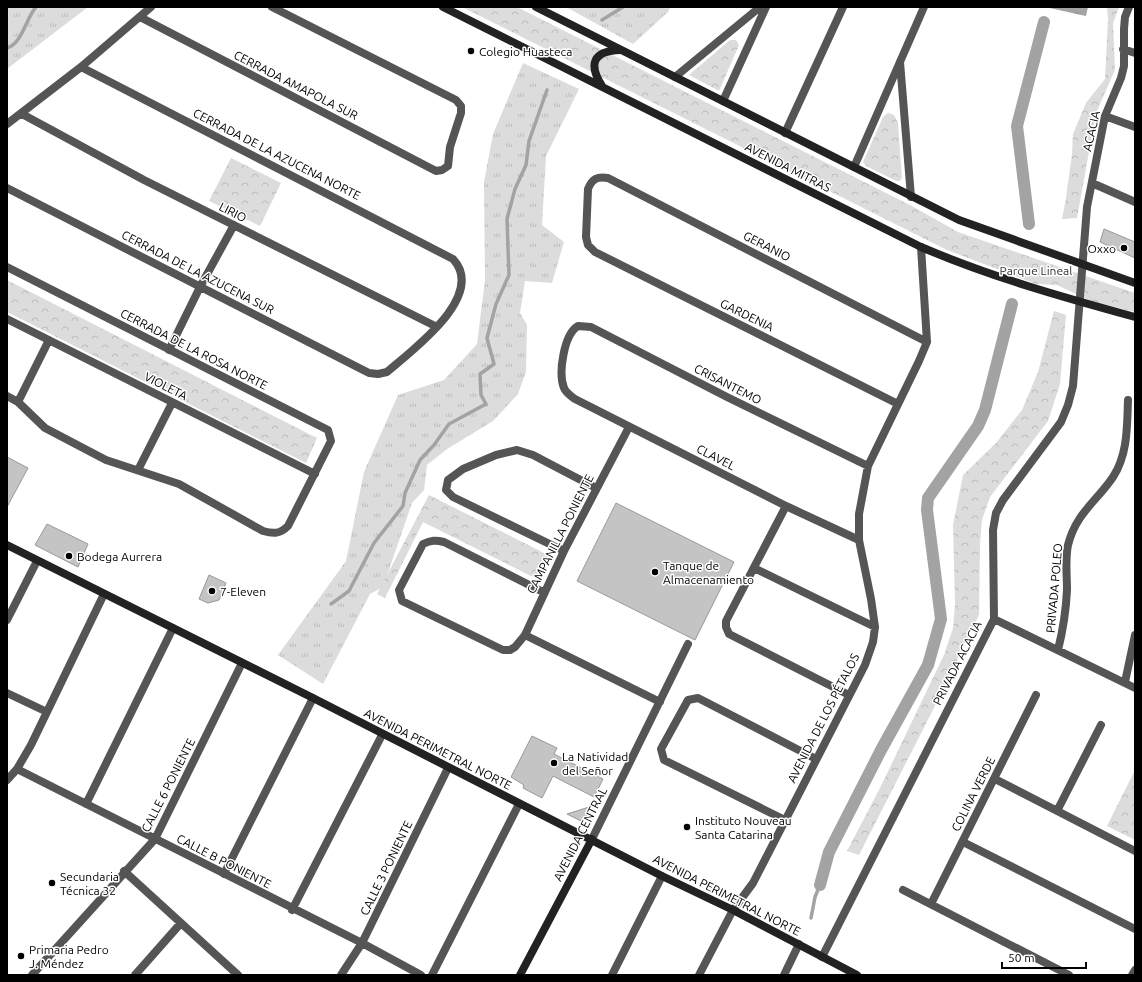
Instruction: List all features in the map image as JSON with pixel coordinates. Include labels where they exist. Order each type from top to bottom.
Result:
[{"type":"street","points":[[7,124],[22,114],[151,7]]},
{"type":"street","name":"CERRADA AMAPOLA SUR","points":[[140,17],[436,171],[442,170],[448,166],[450,147],[461,113],[461,106],[456,100],[272,7]]},
{"type":"street","name":"AVENIDA MITRAS","points":[[444,7],[921,247],[1002,279],[1080,302],[1135,316]]},
{"type":"street","points":[[536,7],[958,220],[1135,283]]},
{"type":"street","points":[[675,77],[760,7]]},
{"type":"street","points":[[723,101],[766,7]]},
{"type":"street","points":[[785,133],[843,7]]},
{"type":"street","points":[[854,167],[924,7]]},
{"type":"street","name":"ACACIA","points":[[1082,263],[1087,208],[1105,116],[1121,78],[1125,17],[1129,7]]},
{"type":"street","points":[[1123,49],[1135,53]]},
{"type":"street","points":[[602,87],[594,72],[596,58],[601,53],[621,50]]},
{"type":"street","points":[[900,61],[911,197]]},
{"type":"street","name":"CERRADA DE LA AZUCENA NORTE","points":[[81,66],[453,259],[460,266],[460,289],[458,300],[437,327]]},
{"type":"street","name":"LIRIO","points":[[22,114],[77,145],[234,226],[437,327]]},
{"type":"street","points":[[1105,116],[1135,127]]},
{"type":"street","name":"GERANIO","points":[[588,245],[585,228],[588,189],[594,179],[601,177],[608,178],[927,342]]},
{"type":"street","points":[[1092,183],[1135,202]]},
{"type":"street","name":"CERRADA DE LA AZUCENA SUR","points":[[7,188],[369,374],[387,372],[437,327]]},
{"type":"street","points":[[169,350],[200,287],[234,226]]},
{"type":"street","name":"GARDENIA","points":[[588,245],[603,257],[898,404]]},
{"type":"street","name":"AVENIDA DE LOS PÉTALOS","points":[[700,975],[733,910],[753,883],[865,665],[873,642],[875,627],[859,540],[859,514],[868,466],[927,342],[921,247]]},
{"type":"street","name":"PRIVADA ACACIA","points":[[822,957],[994,619],[993,530],[996,513],[1003,500],[1061,422],[1068,405],[1073,386],[1082,263]]},
{"type":"street","name":"CERRADA DE LA ROSA NORTE","points":[[7,267],[328,430],[331,441],[288,526],[278,533],[271,533],[263,530],[179,484],[138,470]]},
{"type":"street","name":"VIOLETA","points":[[7,320],[315,474]]},
{"type":"street","name":"CRISANTEMO","points":[[565,390],[561,369],[569,333],[578,326],[591,326],[727,397],[868,466]]},
{"type":"street","points":[[18,402],[49,340]]},
{"type":"street","name":"CLAVEL","points":[[565,390],[575,399],[628,427],[786,506],[859,540]]},
{"type":"street","points":[[7,396],[18,402],[46,428],[106,460],[138,470],[172,403]]},
{"type":"street","name":"PRIVADA POLEO","points":[[1058,650],[1065,625],[1066,565],[1068,544],[1086,508],[1113,477],[1120,463],[1126,436],[1128,400]]},
{"type":"street","name":"CAMPANILLA PONIENTE","points":[[543,592],[444,542],[429,541],[420,550],[399,590],[399,596],[402,601],[496,647],[503,650],[510,650],[515,647],[524,635],[543,592],[628,427]]},
{"type":"street","points":[[564,551],[453,497],[446,490],[448,480],[458,472],[496,455],[517,450],[533,455],[596,488]]},
{"type":"street","points":[[786,506],[726,621],[726,627],[729,634],[849,695]]},
{"type":"street","name":"AVENIDA PERIMETRAL NORTE","points":[[7,545],[313,698],[382,735],[662,876],[733,910],[857,975]]},
{"type":"street","points":[[7,620],[37,561]]},
{"type":"street","points":[[754,568],[875,627]]},
{"type":"street","points":[[7,780],[17,769],[47,712],[104,594]]},
{"type":"street","points":[[994,619],[1135,688]]},
{"type":"street","points":[[86,804],[173,628]]},
{"type":"street","points":[[524,635],[660,702]]},
{"type":"street","points":[[1125,682],[1135,635]]},
{"type":"street","name":"AVENIDA CENTRAL","points":[[520,975],[592,840],[688,644]]},
{"type":"street","name":"CALLE 6 PONIENTE","points":[[32,975],[124,871],[155,840],[242,663]]},
{"type":"street","points":[[7,693],[47,712]]},
{"type":"street","name":"COLINA VERDE","points":[[932,904],[1036,695]]},
{"type":"street","points":[[224,874],[313,698]]},
{"type":"street","points":[[785,820],[664,760],[661,754],[662,749],[688,700],[698,698],[816,759]]},
{"type":"street","points":[[1058,811],[1101,725]]},
{"type":"street","points":[[292,910],[382,735]]},
{"type":"street","name":"CALLE 3 PONIENTE","points":[[341,975],[362,943],[448,768]]},
{"type":"street","name":"CALLE B PONIENTE","points":[[17,769],[292,910],[362,943],[421,975]]},
{"type":"street","points":[[995,779],[1135,851]]},
{"type":"street","points":[[432,975],[519,804]]},
{"type":"street","points":[[963,842],[1135,929]]},
{"type":"street","points":[[124,871],[238,975]]},
{"type":"street","points":[[612,975],[662,876]]},
{"type":"street","points":[[903,890],[1069,975]]},
{"type":"street","points":[[135,975],[181,923]]},
{"type":"street","points":[[784,975],[799,944]]},
{"type":"street","points":[[1132,975],[1135,970]]},
{"type":"green space","points":[[7,7],[88,7],[7,69]]},
{"type":"green space","name":"Parque Lineal","points":[[462,7],[517,7],[910,205],[958,232],[1135,293],[1135,312],[1091,301],[1057,285],[1036,284],[947,250]]},
{"type":"green space","points":[[566,7],[670,7],[668,12],[633,44]]},
{"type":"green space","points":[[1107,7],[1119,7],[1113,23],[1115,70],[1096,113],[1077,218],[1062,219],[1072,154],[1073,134],[1086,103],[1105,79],[1108,19]]},
{"type":"green space","points":[[730,40],[736,40],[739,45],[719,91],[689,75]]},
{"type":"green space","points":[[523,63],[579,89],[546,156],[542,225],[564,242],[552,283],[525,281],[520,313],[527,325],[526,372],[518,394],[493,421],[447,449],[427,465],[424,490],[412,503],[383,587],[370,594],[323,684],[278,655],[346,561],[364,472],[398,395],[444,380],[477,344],[485,280],[484,182],[493,134]]},
{"type":"green space","points":[[888,113],[894,115],[898,123],[902,178],[900,181],[896,181],[866,166],[863,162],[883,117]]},
{"type":"green space","points":[[231,158],[281,183],[260,226],[209,201]]},
{"type":"green space","points":[[7,280],[317,438],[306,463],[7,312]]},
{"type":"green space","points":[[1054,311],[1066,315],[1060,384],[1048,421],[990,497],[982,520],[980,544],[979,615],[937,702],[859,855],[847,851],[880,788],[944,655],[953,628],[955,604],[953,525],[963,475],[996,443],[1022,410],[1038,372]]},
{"type":"green space","points":[[429,495],[548,555],[539,580],[423,522],[385,598],[377,594]]},
{"type":"green space","points":[[1135,770],[1135,840],[1107,826]]},
{"type":"water","points":[[1045,7],[1088,7],[1086,16]]},
{"type":"building","name":"Oxxo","points":[[1104,229],[1135,242],[1135,258],[1100,242]]},
{"type":"building","points":[[7,457],[28,468],[7,507]]},
{"type":"building","name":"Tanque de Almacenamiento","points":[[616,503],[734,562],[695,640],[577,581]]},
{"type":"building","name":"Bodega Aurrera","points":[[47,524],[88,544],[78,567],[35,545]]},
{"type":"building","name":"7-Eleven","points":[[209,575],[226,583],[219,600],[208,603],[199,599]]},
{"type":"building","name":"La Natividad del Señor","points":[[532,736],[557,748],[554,754],[603,779],[594,797],[553,776],[542,798],[523,788],[524,785],[511,777]]},
{"type":"building","points":[[591,807],[583,822],[567,814]]},
{"type":"waterway","points":[[7,48],[12,46],[20,36],[36,7]]},
{"type":"waterway","points":[[602,20],[623,7]]},
{"type":"waterway","points":[[1029,224],[1017,126],[1044,22]]},
{"type":"waterway","points":[[331,604],[349,591],[374,543],[403,506],[405,493],[420,460],[434,445],[449,424],[486,404],[481,395],[480,374],[494,364],[487,338],[496,304],[509,275],[507,219],[515,189],[526,165],[529,141],[547,90]]},
{"type":"waterway","points":[[820,885],[829,852],[881,750],[928,665],[941,619],[927,510],[928,498],[978,426],[985,410],[1012,304]]},
{"type":"waterway","points":[[811,918],[815,897],[820,885]]},
{"type":"place","name":"Colegio Huasteca","points":[[471,51]]},
{"type":"place","name":"Oxxo","points":[[1124,248]]},
{"type":"place","name":"Bodega Aurrera","points":[[69,556]]},
{"type":"place","name":"Tanque de Almacenamiento","points":[[655,572]]},
{"type":"place","name":"7-Eleven","points":[[212,591]]},
{"type":"place","name":"La Natividad del Señor","points":[[554,763]]},
{"type":"place","name":"Instituto Nouveau Santa Catarina","points":[[687,827]]},
{"type":"place","name":"Secundaria Técnica 32","points":[[52,883]]},
{"type":"place","name":"Primaria Pedro J. Méndez","points":[[21,956]]}]
